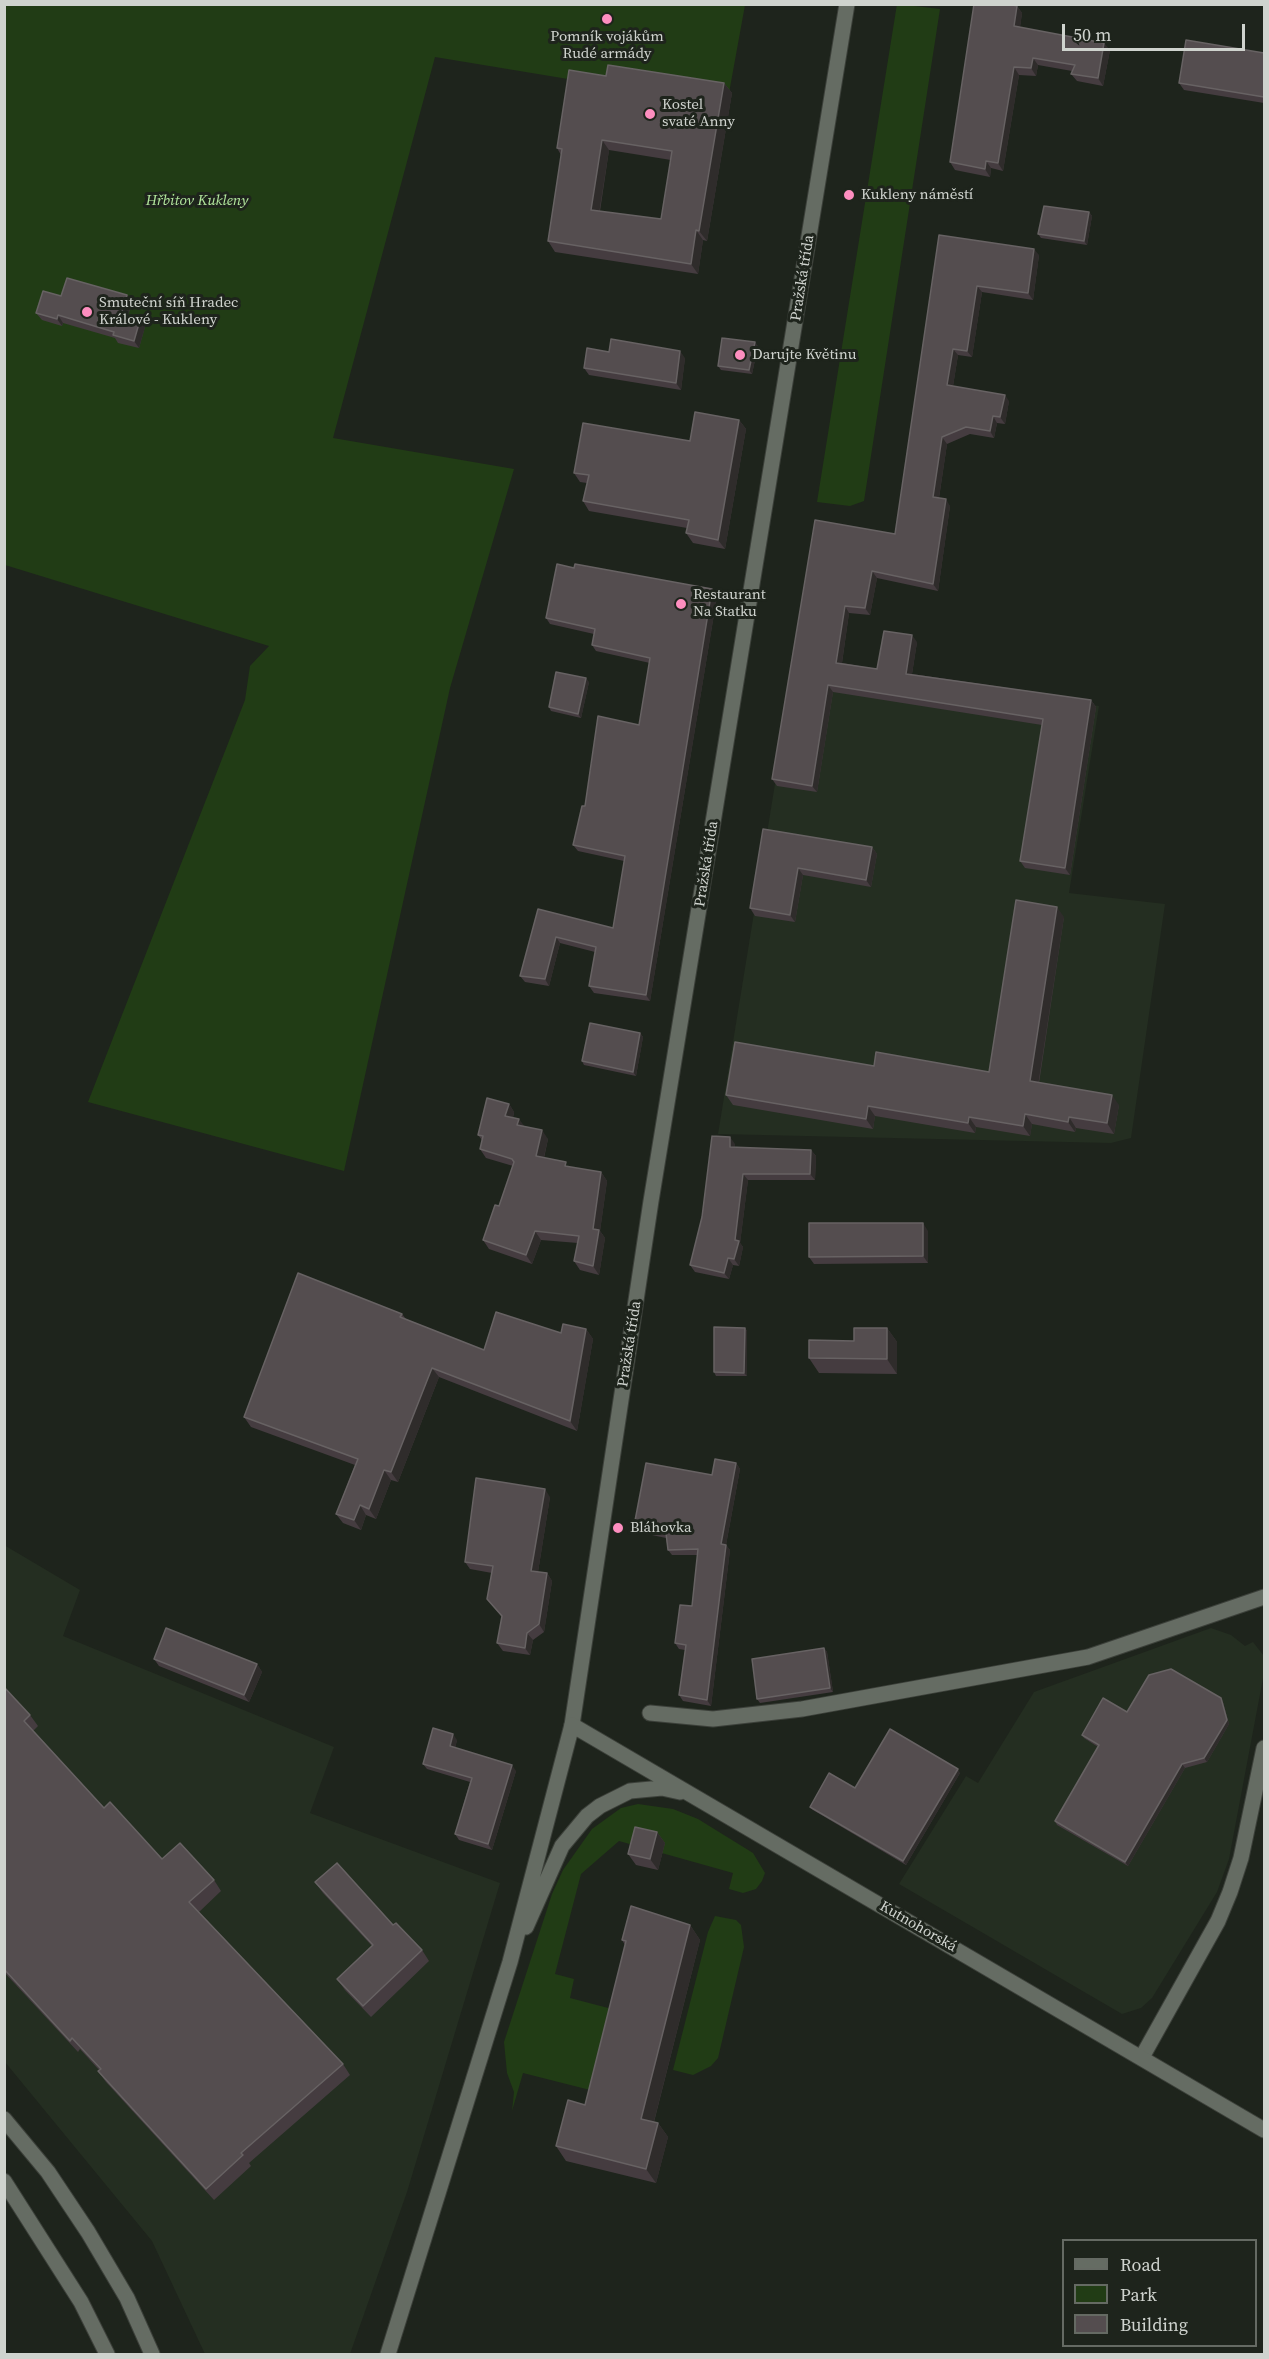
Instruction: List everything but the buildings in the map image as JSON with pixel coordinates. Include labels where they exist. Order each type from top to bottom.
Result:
[{"type":"street","name":"Pražská třída","points":[[510,1962],[572,1725],[651,1202],[847,4]]},
{"type":"street","points":[[650,1713],[713,1719],[802,1709],[1054,1664],[1088,1657],[1264,1597]]},
{"type":"street","name":"Kutnohorská","points":[[572,1725],[1264,2130]]},
{"type":"street","points":[[1142,2057],[1218,1921],[1230,1892],[1241,1858],[1264,1748]]},
{"type":"street","points":[[388,2355],[510,1962],[561,1846],[587,1816],[615,1797],[630,1791],[646,1788],[676,1791],[704,1802]]},
{"type":"street","points":[[4,2119],[48,2172],[88,2232],[126,2298],[152,2355]]},
{"type":"street","points":[[4,2181],[81,2302],[107,2355]]},
{"type":"shaded area","points":[[795,661],[1099,706],[1069,893],[1165,904],[1131,1138],[1111,1143],[718,1134]]},
{"type":"shaded area","points":[[4,1545],[80,1590],[63,1636],[334,1747],[310,1813],[500,1883],[407,2192],[350,2354],[205,2354],[152,2241],[5,2062]]},
{"type":"shaded area","points":[[1211,1628],[1231,1635],[1245,1646],[1253,1642],[1264,1656],[1264,1673],[1229,1859],[1217,1892],[1152,1998],[1141,2008],[1122,2014],[899,1884],[966,1776],[978,1783],[1034,1692]]},
{"type":"green space","points":[[897,4],[940,9],[864,501],[850,506],[817,502]]},
{"type":"green space","name":"Hřbitov Kukleny","points":[[4,5],[745,5],[729,93],[615,75],[568,79],[435,57],[333,438],[514,469],[450,688],[344,1171],[88,1102],[245,700],[250,666],[269,646],[5,565]]},
{"type":"green space","points":[[638,1804],[673,1809],[698,1819],[753,1853],[765,1873],[762,1881],[756,1889],[743,1893],[729,1889],[733,1873],[619,1841],[581,1874],[555,1974],[574,1979],[570,1998],[612,2009],[594,2091],[523,2073],[512,2111],[514,2092],[507,2073],[504,2042],[552,1894],[563,1870],[592,1829],[621,1808]]},
{"type":"green space","points":[[715,1916],[736,1920],[741,1925],[744,1947],[718,2058],[711,2066],[693,2075],[673,2070],[708,1932]]},
{"type":"place","name":"Pomník vojákům Rudé armády","points":[[607,19]]},
{"type":"place","name":"Kostel svaté Anny","points":[[650,114]]},
{"type":"place","name":"Kukleny náměstí","points":[[849,195]]},
{"type":"place","name":"Smuteční síň Hradec Králové - Kukleny","points":[[87,312]]},
{"type":"place","name":"Darujte Květinu","points":[[740,355]]},
{"type":"place","name":"Restaurant Na Statku","points":[[681,604]]},
{"type":"place","name":"Bláhovka","points":[[618,1528]]}]
